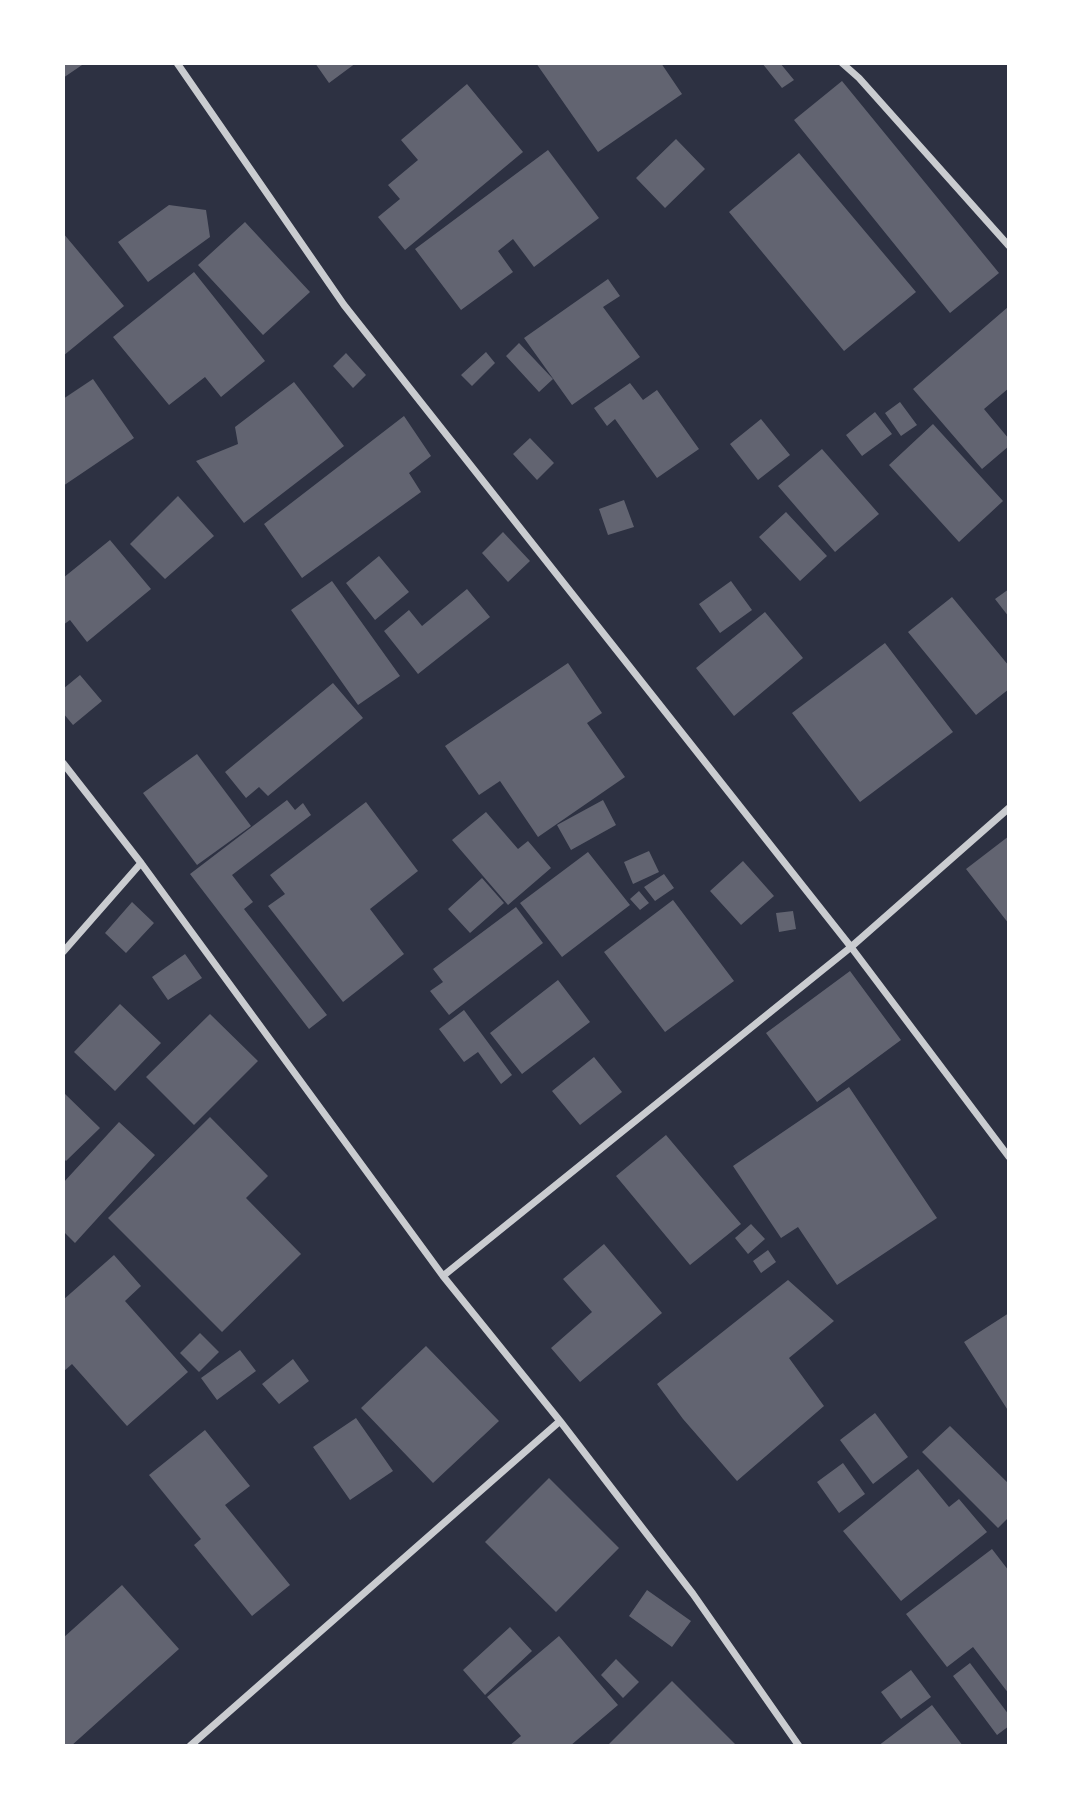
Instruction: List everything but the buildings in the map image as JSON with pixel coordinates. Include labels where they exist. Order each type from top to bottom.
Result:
[{"type":"street","points":[[177,63],[344,305],[851,947],[1009,1157]]},
{"type":"street","points":[[842,63],[868,88],[1009,246]]},
{"type":"street","points":[[63,763],[141,863],[443,1276],[560,1421],[693,1594],[799,1746]]},
{"type":"street","points":[[443,1276],[851,947],[1009,808]]},
{"type":"street","points":[[63,952],[141,863]]},
{"type":"street","points":[[190,1746],[560,1421]]}]
